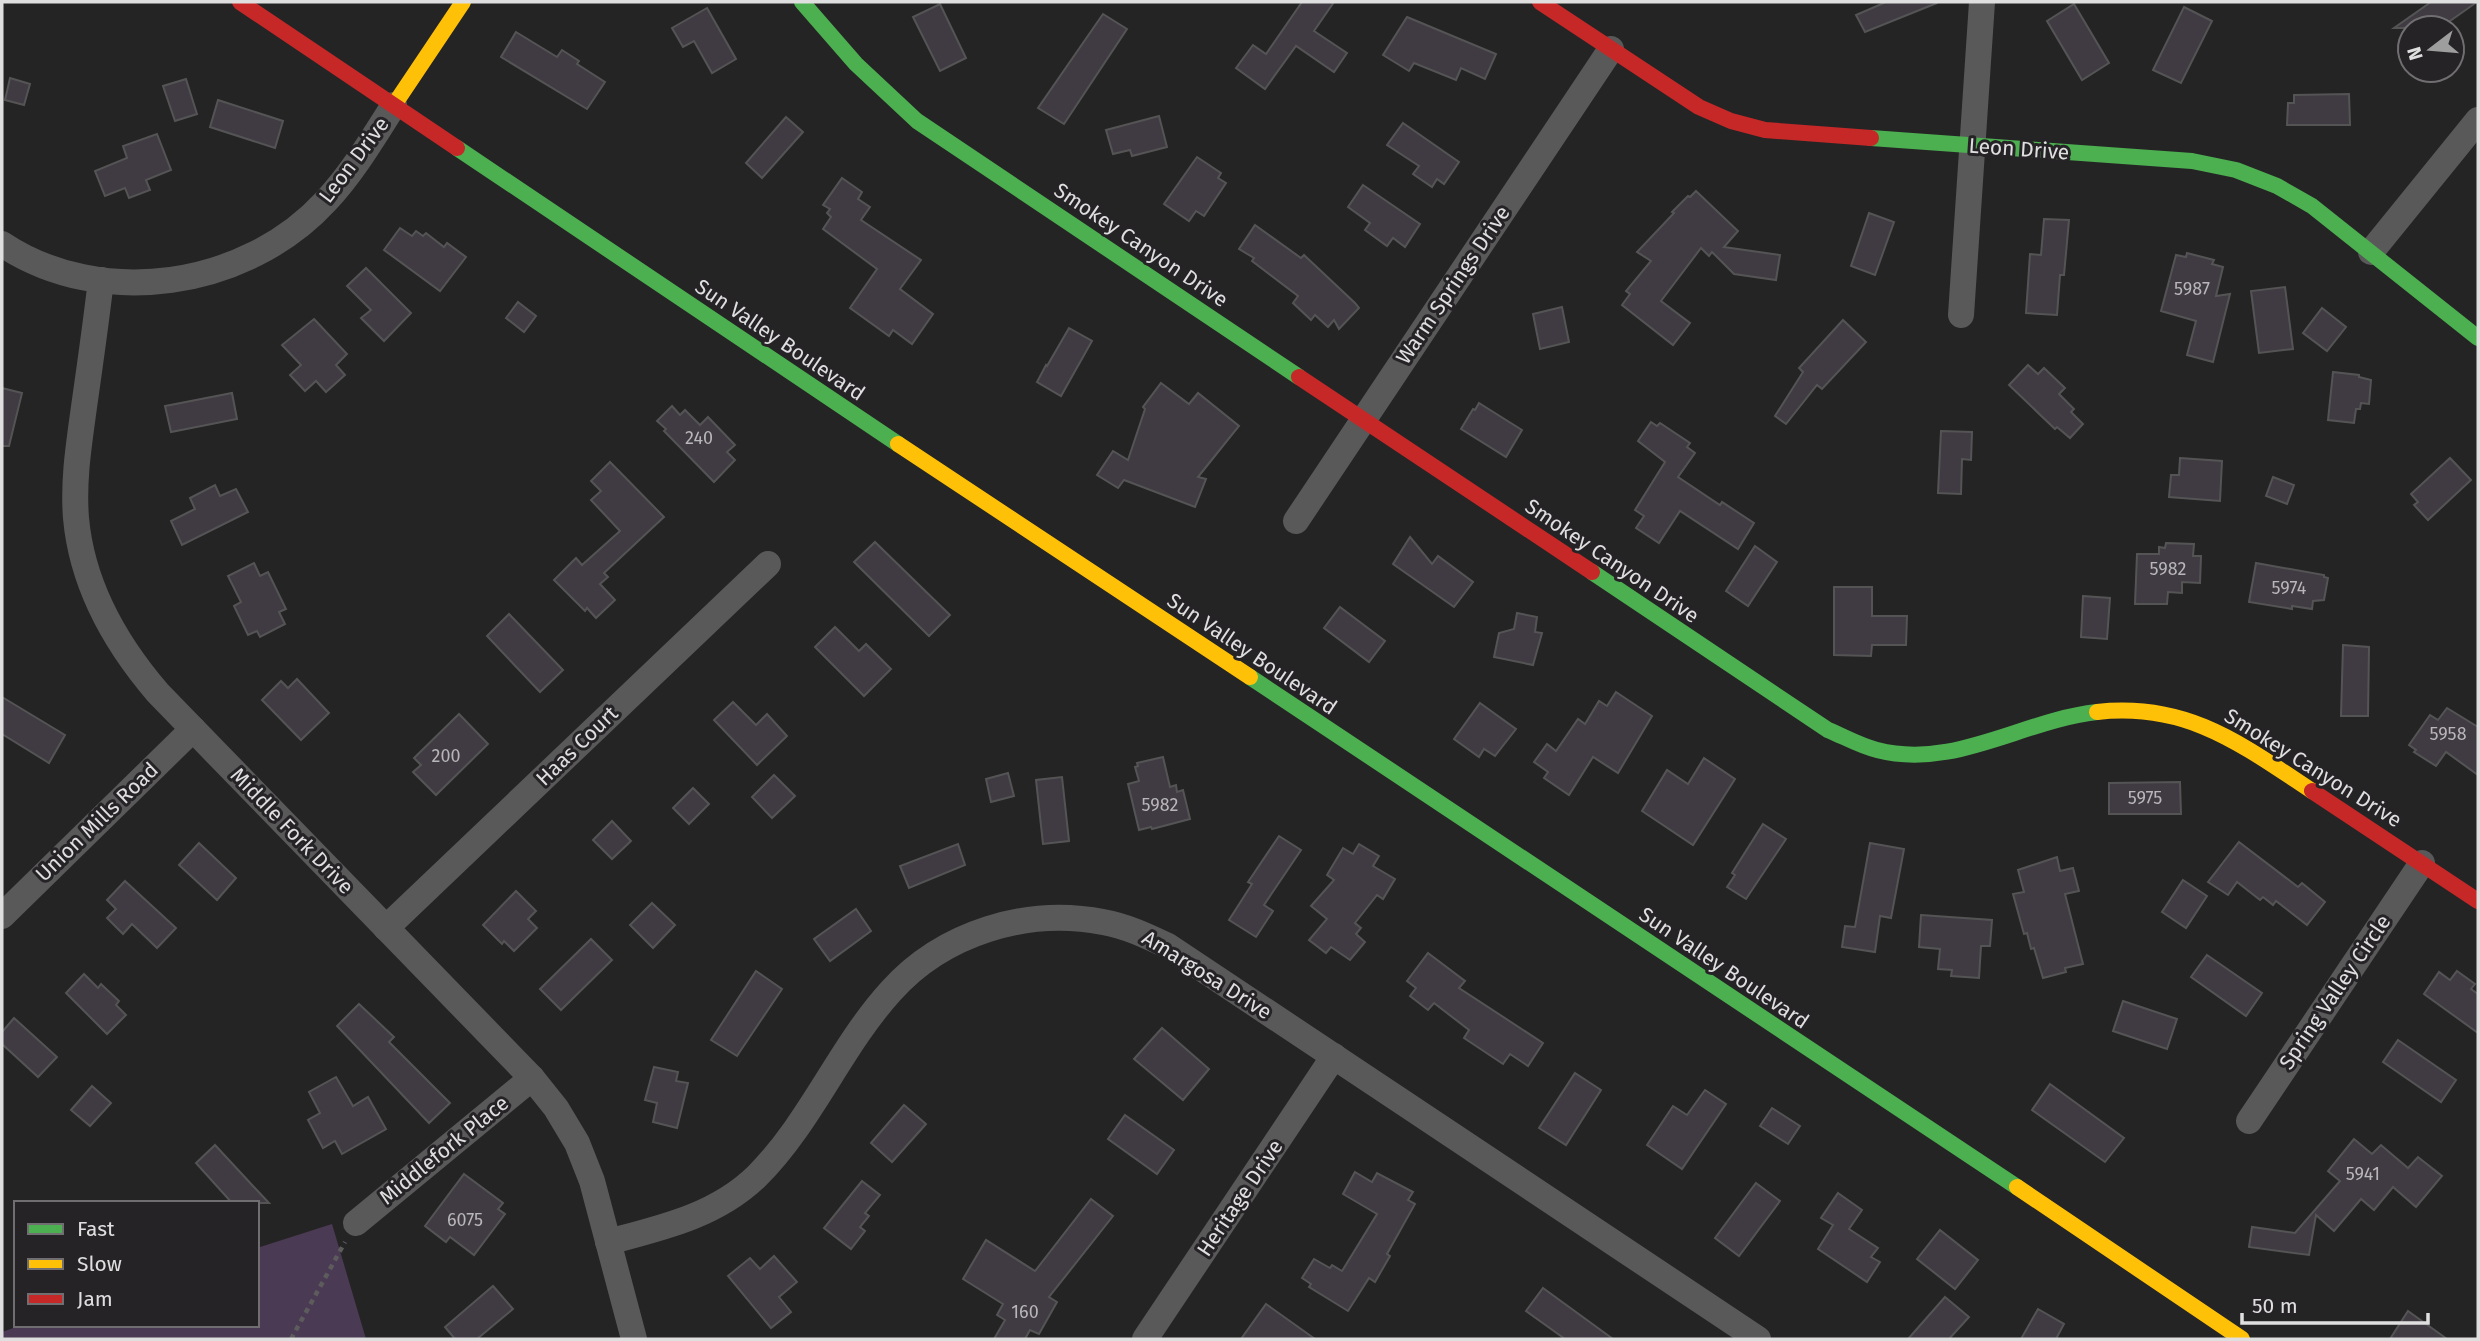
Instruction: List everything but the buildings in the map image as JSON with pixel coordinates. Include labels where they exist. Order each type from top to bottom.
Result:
[{"type":"street","name":"Sun Valley Boulevard","points":[[240,2],[802,380],[2242,1339]]},
{"type":"street","name":"Leon Drive","points":[[2,244],[46,267],[101,280],[138,283],[180,279],[221,269],[258,253],[295,230],[325,202],[349,173],[464,2]]},
{"type":"street","name":"Smokey Canyon Drive","points":[[802,2],[837,46],[864,74],[917,121],[1828,730],[1857,744],[1890,753],[1924,755],[1958,751],[2085,713],[2123,709],[2164,713],[2200,723],[2232,738],[2478,901]]},
{"type":"street","name":"Leon Drive","points":[[1540,2],[1699,107],[1731,121],[1765,130],[2192,161],[2236,170],[2277,186],[2312,206],[2478,338]]},
{"type":"street","points":[[1961,314],[1982,2]]},
{"type":"street","name":"Warm Springs Drive","points":[[1296,521],[1611,49]]},
{"type":"street","points":[[2371,252],[2478,120]]},
{"type":"street","name":"Middle Fork Drive","points":[[101,280],[75,473],[76,519],[95,594],[112,631],[134,665],[193,729],[531,1078],[556,1108],[577,1143],[592,1181],[634,1339]]},
{"type":"street","name":"Haas Court","points":[[386,928],[768,564]]},
{"type":"street","name":"Union Mills Road","points":[[2,916],[193,729]]},
{"type":"street","name":"Spring Valley Circle","points":[[2249,1121],[2421,863]]},
{"type":"street","name":"Amargosa Drive","points":[[608,1242],[694,1217],[725,1200],[755,1178],[779,1153],[891,990],[931,957],[954,942],[988,928],[1027,919],[1066,917],[1104,922],[1138,932],[1168,946],[1334,1056],[1728,1331],[1758,1339]]},
{"type":"street","name":"Heritage Drive","points":[[1145,1339],[1334,1056]]},
{"type":"street","name":"Middlefork Place","points":[[356,1223],[531,1078]]},
{"type":"path","points":[[291,1339],[356,1223]]},
{"type":"shaded area","points":[[332,1224],[366,1339],[2,1339],[2,1332],[16,1327],[259,1327],[259,1247]]},
{"type":"traffic: fast","points":[[802,2],[856,64],[917,121],[1299,377]]},
{"type":"traffic: fast","points":[[1871,138],[2192,161],[2236,170],[2277,186],[2312,206],[2478,338]]},
{"type":"traffic: fast","points":[[457,148],[898,444]]},
{"type":"traffic: fast","points":[[1592,572],[1828,730],[1877,750],[1933,754],[1961,749],[2042,724],[2097,712]]},
{"type":"traffic: fast","points":[[1250,677],[2017,1187]]},
{"type":"traffic: slow","points":[[394,105],[463,2]]},
{"type":"traffic: slow","points":[[898,444],[1250,677]]},
{"type":"traffic: slow","points":[[2097,712],[2129,711],[2186,720],[2237,743],[2312,791]]},
{"type":"traffic: slow","points":[[2017,1187],[2242,1339]]},
{"type":"traffic: jam","points":[[240,2],[457,148]]},
{"type":"traffic: jam","points":[[1540,2],[1699,107],[1731,121],[1765,130],[1871,138]]},
{"type":"traffic: jam","points":[[1299,377],[1592,572]]},
{"type":"traffic: jam","points":[[2312,791],[2478,901]]}]
